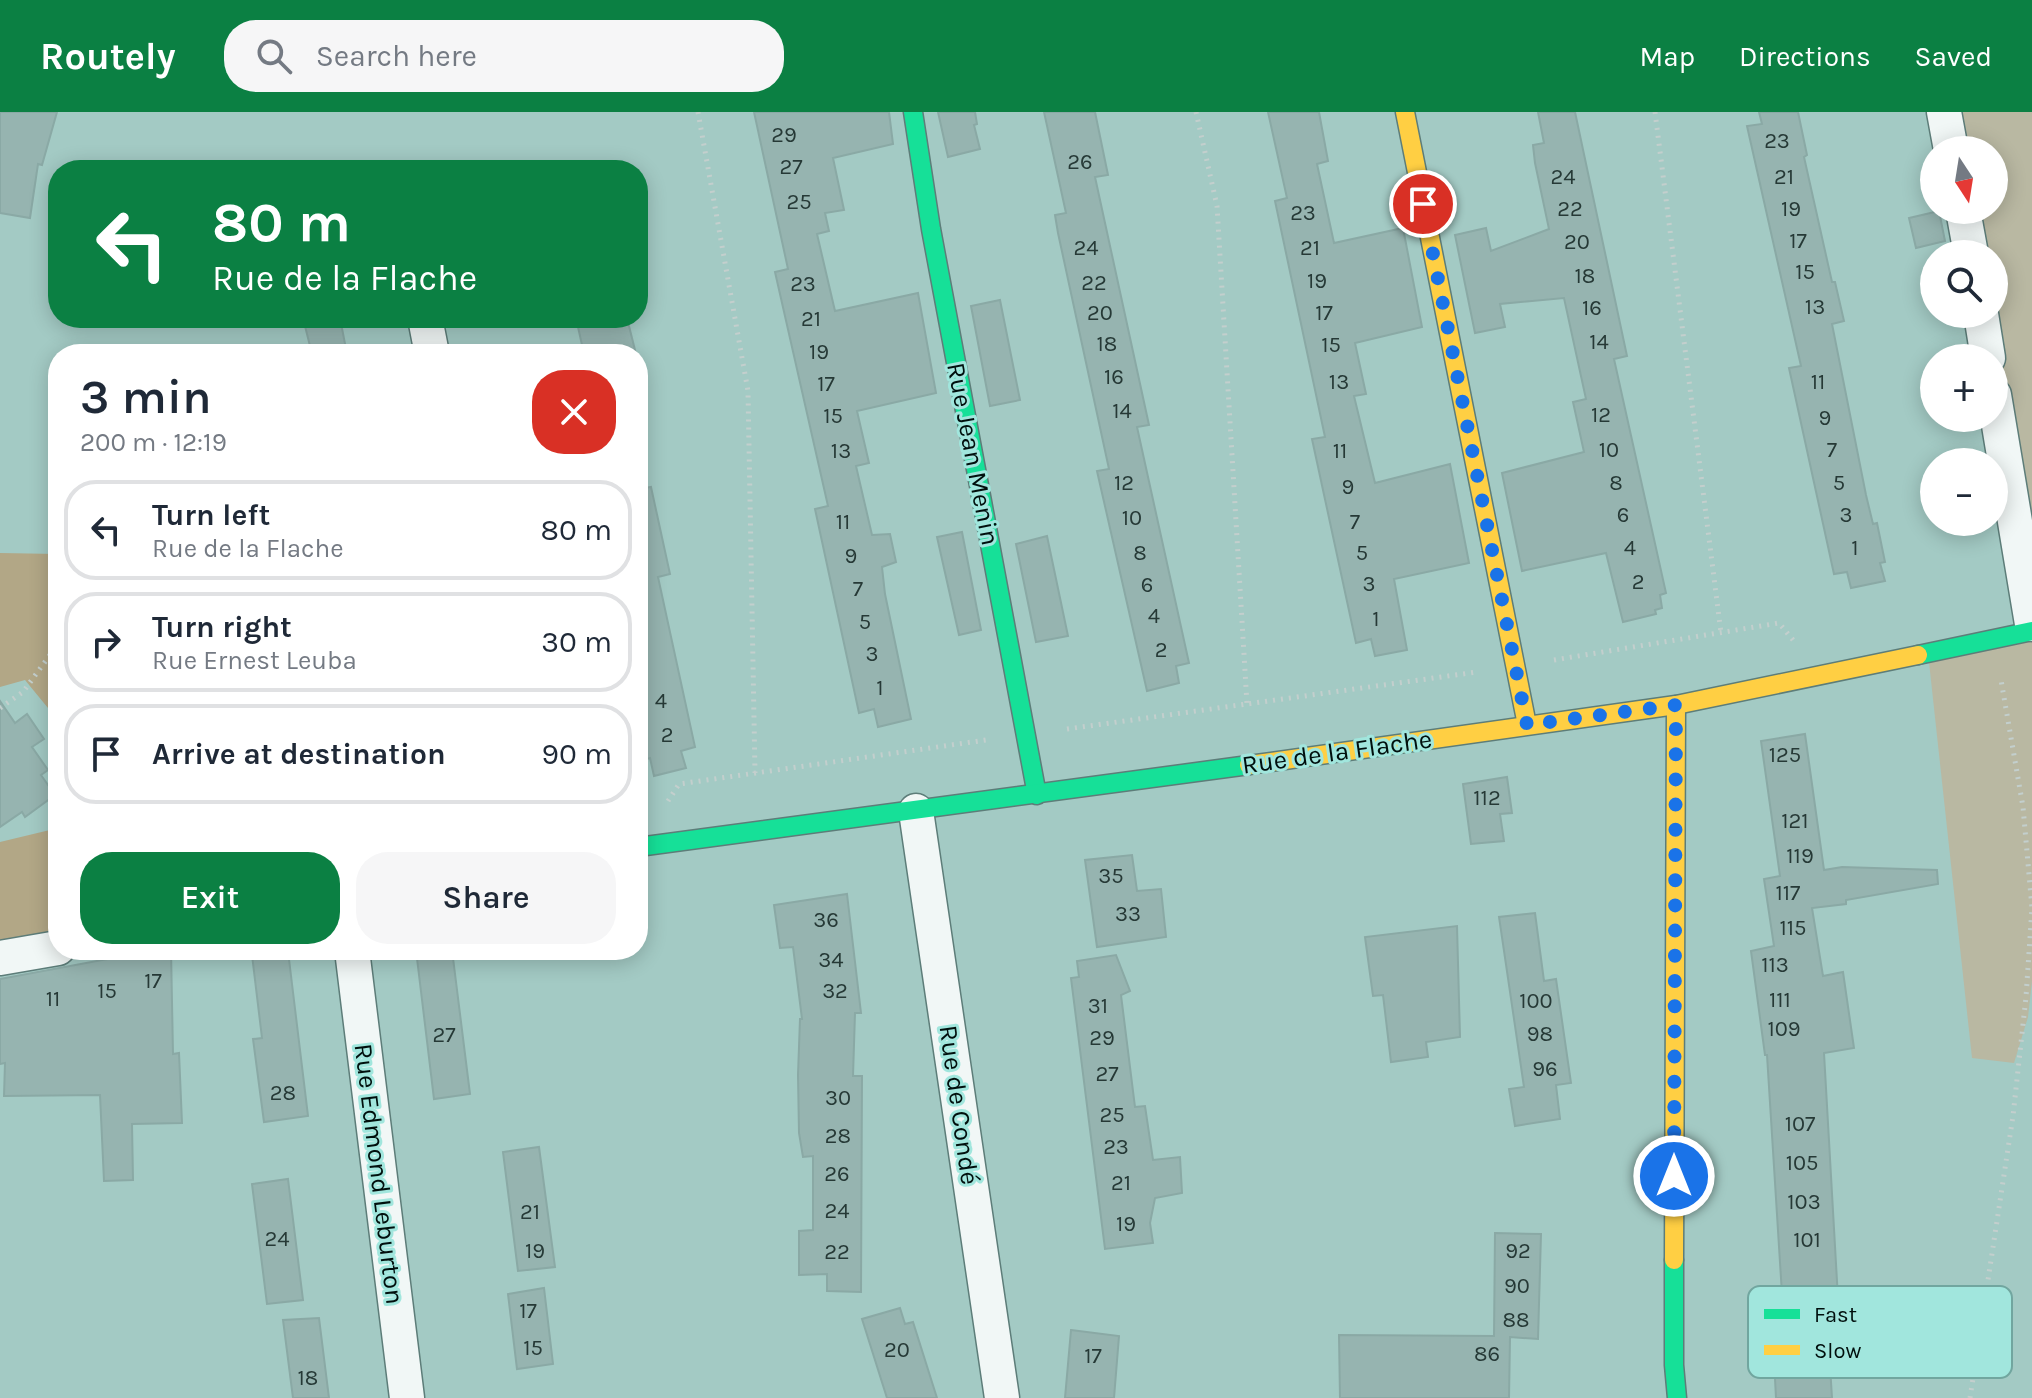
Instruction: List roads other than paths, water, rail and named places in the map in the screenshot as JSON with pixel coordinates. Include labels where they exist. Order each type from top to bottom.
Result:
[{"type":"street","name":"Rue Jean Menin","points":[[913,112],[931,229],[1037,795]]},
{"type":"street","points":[[1405,112],[1527,725]]},
{"type":"street","points":[[1944,112],[1948,136]]},
{"type":"street","points":[[2000,432],[2032,624]]},
{"type":"street","name":"Rue de la Flache","points":[[648,846],[1037,795],[1676,705],[2032,631]]},
{"type":"street","points":[[1676,705],[1674,1365],[1677,1398]]},
{"type":"street","name":"Rue de Condé","points":[[916,811],[1002,1398]]},
{"type":"street","points":[[0,958],[48,950]]},
{"type":"street","name":"Rue Edmond Leburton","points":[[353,960],[407,1398]]}]
